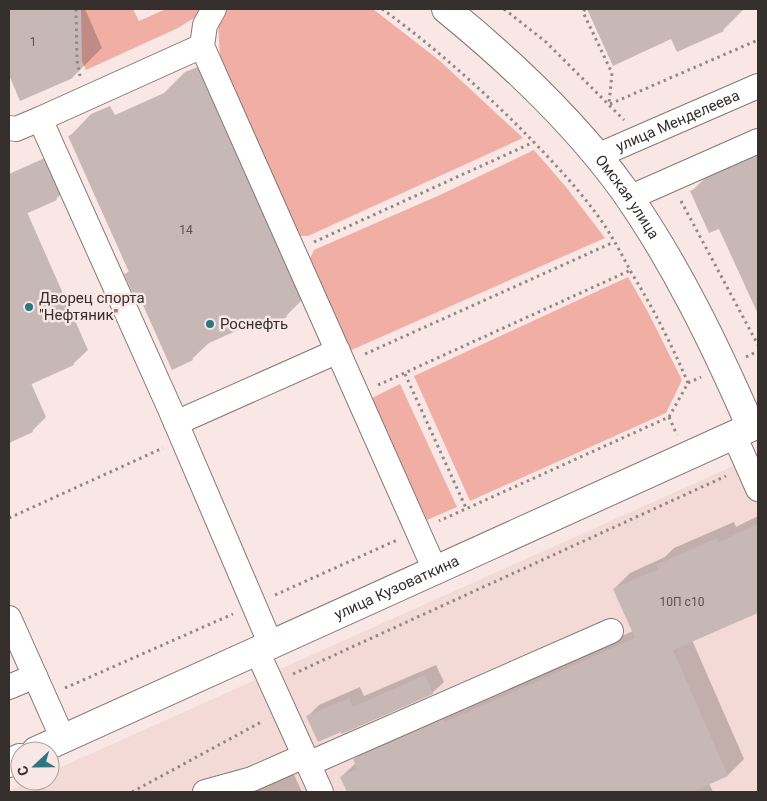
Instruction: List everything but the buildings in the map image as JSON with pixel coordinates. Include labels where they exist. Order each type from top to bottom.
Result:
[{"type":"main road","name":"Омская улица","points":[[448,9],[530,84],[573,128],[598,156],[629,198],[649,228],[698,313],[748,429]]},
{"type":"main road","name":"улица Кузоваткина","points":[[58,741],[748,429]]},
{"type":"street","points":[[214,9],[205,25],[202,46],[435,570]]},
{"type":"street","points":[[9,128],[16,129],[40,119],[202,46]]},
{"type":"street","name":"улица Менделеева","points":[[598,156],[758,86]]},
{"type":"street","points":[[40,119],[176,423],[254,605],[264,648],[284,710],[321,792]]},
{"type":"street","points":[[629,198],[758,141]]},
{"type":"street","points":[[176,423],[341,357]]},
{"type":"street","points":[[748,429],[748,466],[758,489]]},
{"type":"street","points":[[9,618],[63,739]]},
{"type":"street","points":[[205,792],[252,779],[306,760],[611,631]]},
{"type":"street","points":[[9,688],[34,676]]},
{"type":"path","points":[[76,9],[77,61],[85,99]]},
{"type":"path","points":[[44,697],[254,605],[669,417],[688,384],[658,319],[599,217],[534,142],[471,80],[382,9]]},
{"type":"path","points":[[504,9],[546,42],[640,137]]},
{"type":"path","points":[[585,9],[583,12],[612,73],[610,105]]},
{"type":"path","points":[[610,105],[758,40]]},
{"type":"path","points":[[294,251],[534,142]]},
{"type":"path","points":[[670,180],[758,345]]},
{"type":"path","points":[[341,357],[614,242]]},
{"type":"path","points":[[357,395],[630,270]]},
{"type":"path","points":[[405,374],[466,508]]},
{"type":"path","points":[[289,679],[294,672],[748,466]]},
{"type":"path","points":[[132,792],[284,710]]},
{"type":"shaded area","points":[[81,9],[133,9],[139,21],[166,9],[202,9],[194,18],[178,28],[86,70],[82,61]]},
{"type":"shaded area","points":[[227,9],[373,9],[440,61],[523,138],[308,236],[298,236],[229,81],[220,56],[218,23]]},
{"type":"shaded area","points":[[534,150],[566,187],[605,238],[347,352],[308,263],[314,250],[440,195]]},
{"type":"shaded area","points":[[628,277],[682,380],[666,413],[470,501],[414,376]]},
{"type":"shaded area","points":[[400,384],[457,507],[427,520],[372,398]]},
{"type":"shaded area","points":[[758,455],[758,792],[9,792],[60,791],[60,768]]},
{"type":"place","name":"Дворец спорта \"Нефтяник\"","points":[[29,307]]},
{"type":"place","name":"Роснефть","points":[[210,324]]}]
